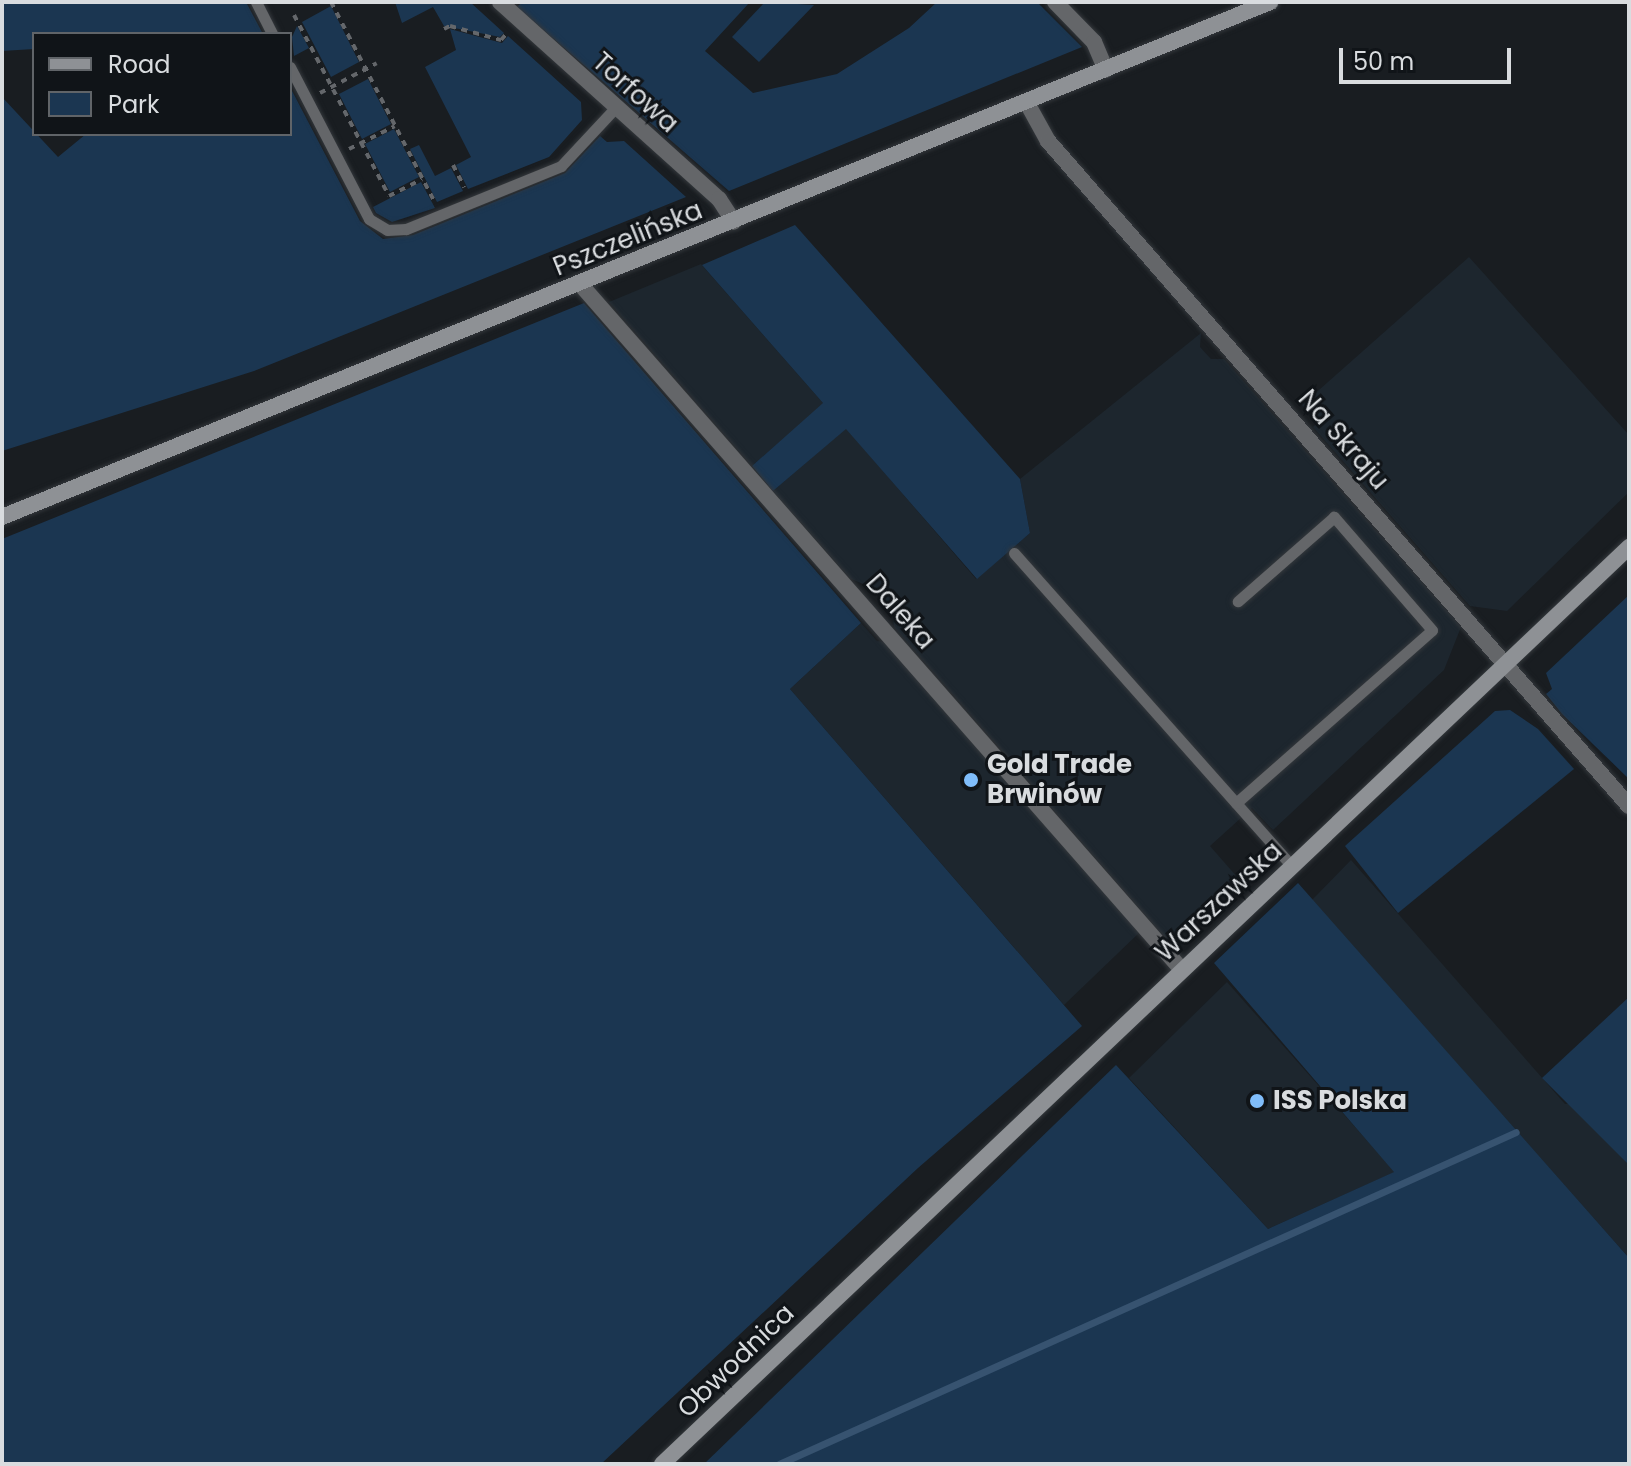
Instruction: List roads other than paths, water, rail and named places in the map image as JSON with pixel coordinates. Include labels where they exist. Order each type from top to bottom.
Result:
[{"type":"main road","name":"Pszczelińska","points":[[2,517],[581,285],[1270,2]]},
{"type":"main road","name":"Warszawska","points":[[843,1292],[1629,547]]},
{"type":"main road","name":"Obwodnica","points":[[662,1464],[843,1292]]},
{"type":"street","name":"Torfowa","points":[[500,2],[719,199],[734,222]]},
{"type":"street","points":[[1055,2],[1094,42],[1106,70]]},
{"type":"street","name":"Na Skraju","points":[[1027,103],[1048,141],[1629,806]]},
{"type":"street","name":"Daleka","points":[[581,285],[1182,970]]},
{"type":"lane","points":[[256,2],[271,32]]},
{"type":"lane","points":[[292,71],[369,219],[381,228],[397,231],[561,166],[615,108]]},
{"type":"lane","points":[[1236,803],[1432,630],[1334,517],[1238,601]]},
{"type":"lane","points":[[1014,553],[1292,866]]},
{"type":"waterway","points":[[779,1464],[1516,1132]]},
{"type":"place","name":"Gold Trade Brwinów","points":[[971,780]]},
{"type":"place","name":"ISS Polska","points":[[1257,1101]]}]
